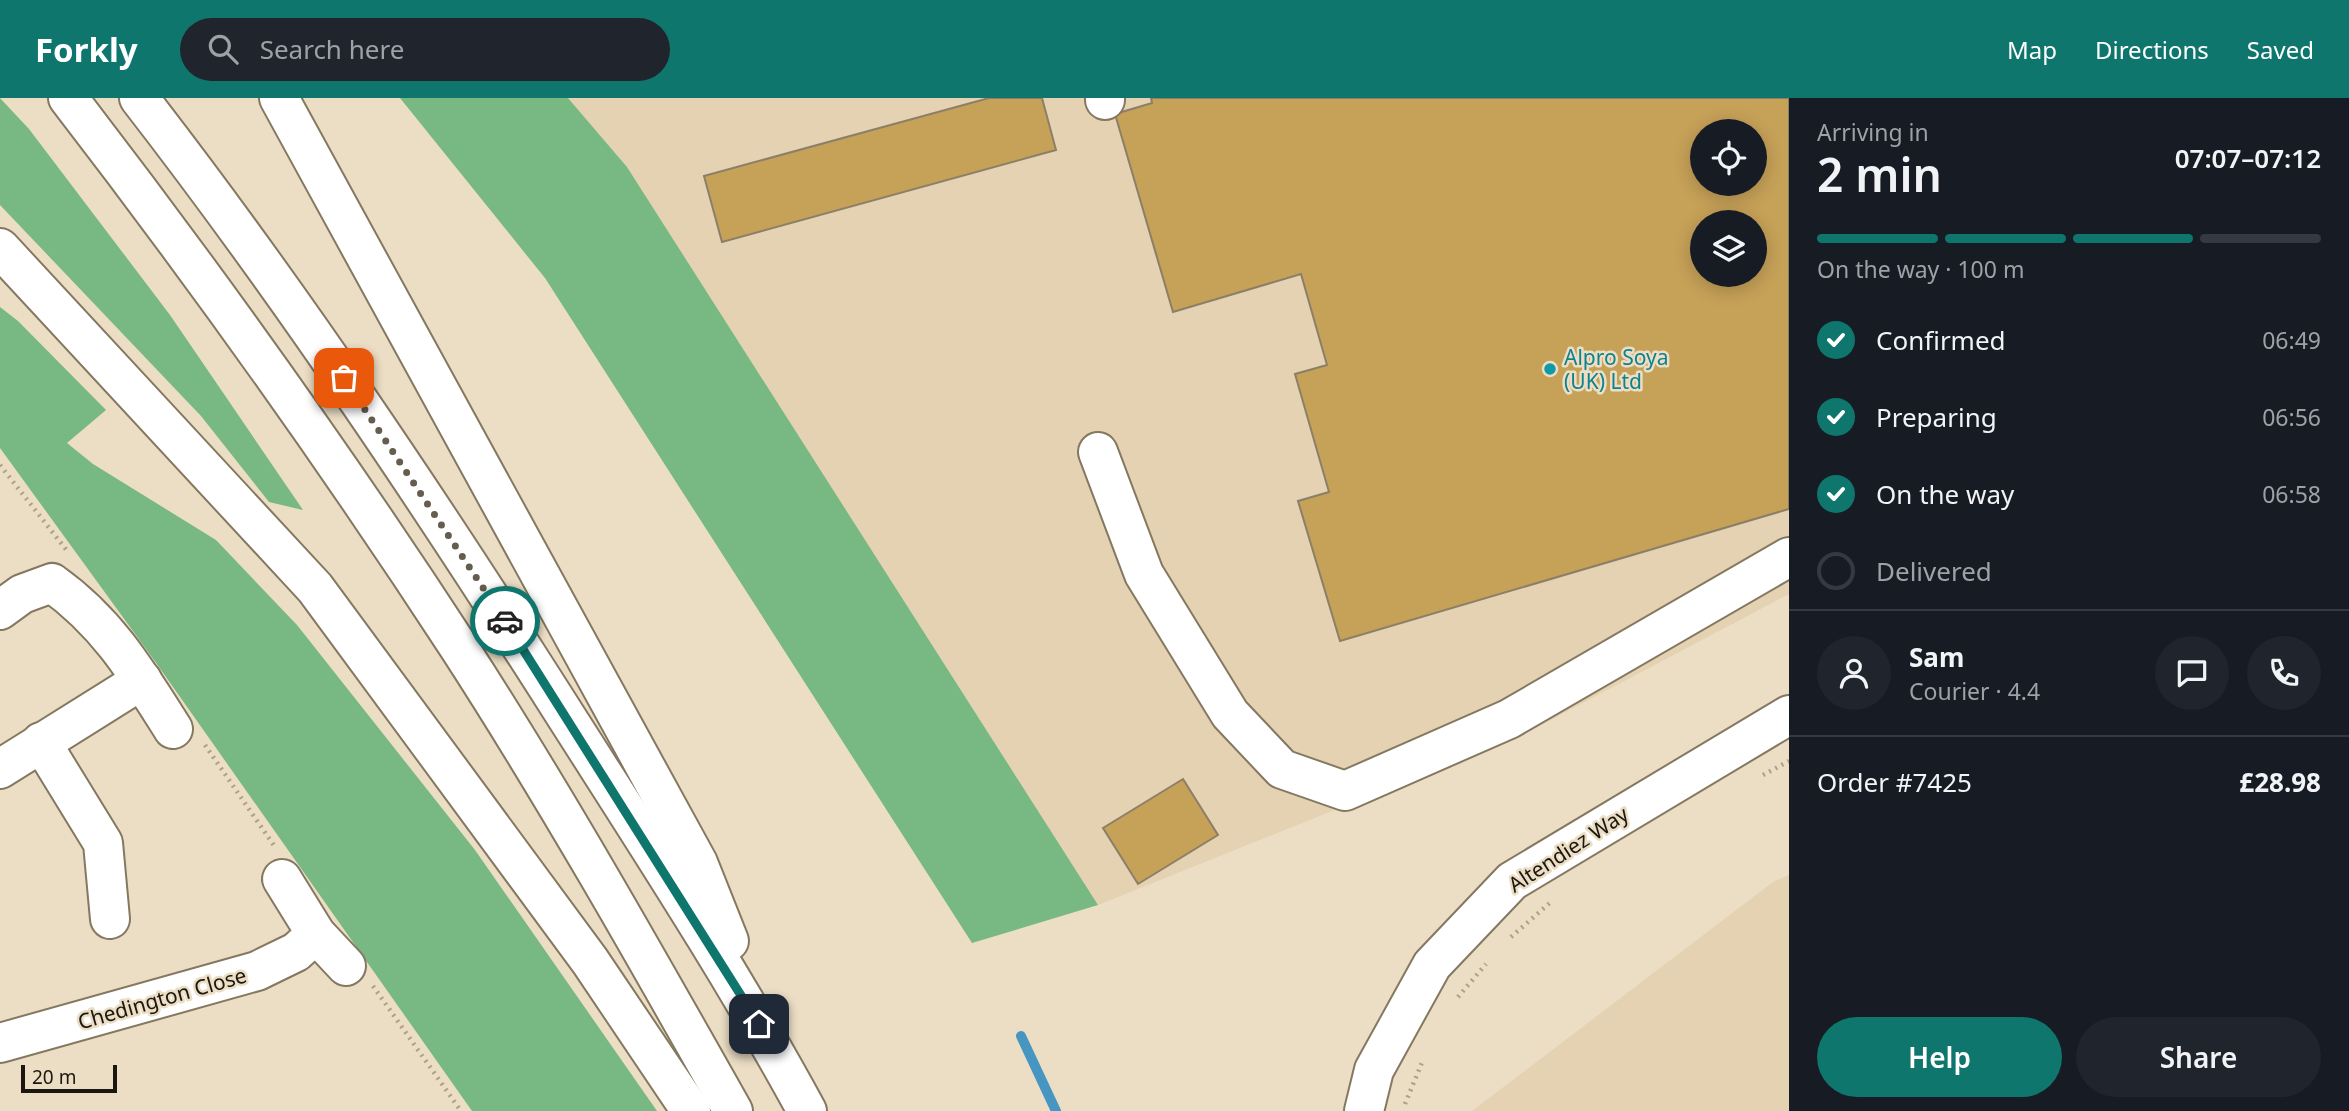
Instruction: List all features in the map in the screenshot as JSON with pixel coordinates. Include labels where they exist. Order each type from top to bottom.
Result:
[{"type":"main road","points":[[68,98],[168,228],[341,470],[461,652],[635,937],[733,1111]]},
{"type":"main road","points":[[139,98],[360,400],[660,863],[772,1046],[807,1111]]},
{"type":"main road","points":[[279,98],[698,863],[772,1046]]},
{"type":"main road","points":[[0,248],[315,588],[590,961],[691,1111]]},
{"type":"main road","points":[[1098,452],[1144,574],[1230,714],[1282,769],[1345,791],[1509,719],[1789,557]]},
{"type":"main road","points":[[0,610],[22,594],[52,583],[81,603],[110,633],[142,680],[188,735]]},
{"type":"main road","points":[[0,769],[142,680]]},
{"type":"main road","name":"Altendiez Way","points":[[1364,1111],[1374,1070],[1432,965],[1512,881],[1789,715]]},
{"type":"main road","points":[[41,743],[103,843],[110,919]]},
{"type":"main road","points":[[280,865],[316,934],[357,973]]},
{"type":"main road","name":"Chedington Close","points":[[0,1044],[257,971],[296,952],[316,934]]},
{"type":"path","points":[[0,465],[42,515],[73,559]]},
{"type":"path","points":[[188,735],[280,865]]},
{"type":"path","points":[[1755,780],[1789,761]]},
{"type":"path","points":[[1507,941],[1555,899]]},
{"type":"path","points":[[1451,1008],[1491,958]]},
{"type":"path","points":[[357,973],[461,1111]]},
{"type":"path","points":[[1402,1111],[1425,1054]]},
{"type":"shaded area","points":[[568,98],[1789,98],[1789,594],[1526,733],[1098,905],[627,167]]},
{"type":"shaded area","points":[[1789,875],[1789,1111],[1472,1111],[1773,882]]},
{"type":"green space","points":[[0,98],[29,129],[170,315],[303,510],[269,502],[201,416],[0,205]]},
{"type":"green space","points":[[400,98],[568,98],[627,167],[1098,905],[972,943],[545,278]]},
{"type":"green space","points":[[0,307],[18,321],[106,410],[67,443],[93,464],[216,540],[297,625],[475,850],[657,1111],[472,1111],[154,660],[0,448]]},
{"type":"building","points":[[989,98],[1042,98],[1056,150],[722,242],[704,176]]},
{"type":"building","name":"Alpro Soya (UK) Ltd","points":[[1151,98],[1789,98],[1789,509],[1340,641],[1298,501],[1329,492],[1295,374],[1327,365],[1301,274],[1173,312],[1115,114],[1152,103]]},
{"type":"building","points":[[1183,779],[1218,835],[1138,884],[1103,828]]},
{"type":"waterway","points":[[1021,1036],[1056,1111]]},
{"type":"way so far","points":[[344,378],[505,621]]},
{"type":"place","name":"Alpro Soya (UK) Ltd","points":[[1550,369]]},
{"type":"route","points":[[505,621],[759,1024]]}]
